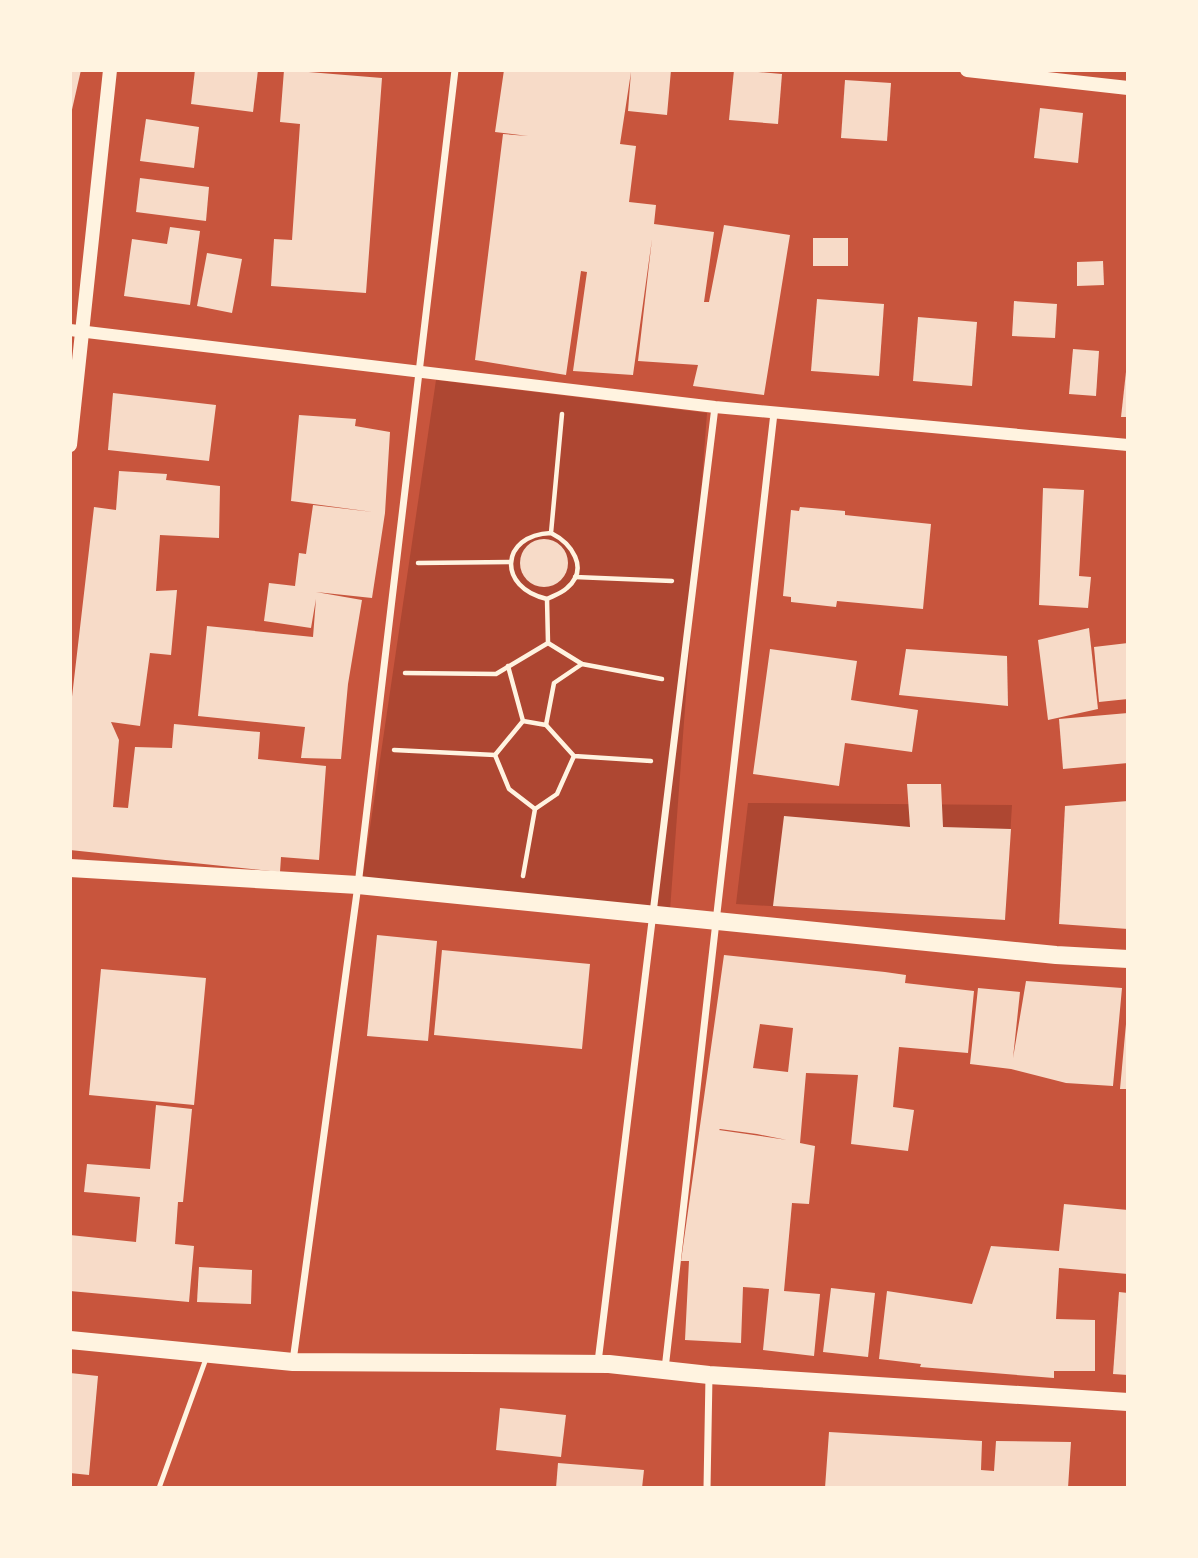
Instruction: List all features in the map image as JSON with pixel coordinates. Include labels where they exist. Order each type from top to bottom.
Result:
[{"type":"main road","points":[[70,445],[76,331],[110,70]]},
{"type":"main road","points":[[967,70],[1128,88]]},
{"type":"main road","points":[[70,868],[358,885],[1056,955],[1128,958]]},
{"type":"main road","points":[[70,1340],[293,1362],[598,1364],[709,1376],[1128,1402]]},
{"type":"street","points":[[293,1362],[358,885],[456,70]]},
{"type":"street","points":[[76,331],[715,407],[1128,445]]},
{"type":"street","points":[[598,1364],[715,407]]},
{"type":"street","points":[[665,1370],[774,413]]},
{"type":"street","points":[[707,1488],[709,1376]]},
{"type":"lane","points":[[159,1488],[208,1353]]},
{"type":"path","points":[[551,533],[565,389]]},
{"type":"path","points":[[551,533],[568,542],[577,560],[575,577],[568,588],[547,599],[527,595],[514,579],[511,562],[518,545],[533,534],[551,533]]},
{"type":"path","points":[[396,562],[511,562]]},
{"type":"path","points":[[575,577],[693,582]]},
{"type":"path","points":[[547,599],[548,643]]},
{"type":"path","points":[[382,673],[496,674],[548,643]]},
{"type":"path","points":[[548,643],[582,664],[681,682]]},
{"type":"path","points":[[546,725],[554,683],[582,664]]},
{"type":"path","points":[[508,666],[523,721]]},
{"type":"path","points":[[523,721],[546,725],[574,757],[672,763]]},
{"type":"path","points":[[495,755],[523,721]]},
{"type":"path","points":[[373,749],[495,755]]},
{"type":"path","points":[[495,755],[509,789],[535,809]]},
{"type":"path","points":[[519,900],[535,809],[557,794],[574,757]]},
{"type":"shaded area","points":[[436,380],[707,413],[670,910],[362,882]]},
{"type":"shaded area","points":[[748,803],[1012,805],[1005,920],[736,904]]},
{"type":"building","points":[[70,70],[81,70],[71,114],[70,113]]},
{"type":"building","points":[[195,70],[258,70],[253,112],[191,104]]},
{"type":"building","points":[[284,70],[382,78],[366,293],[271,286],[274,239],[292,240],[300,124],[280,122]]},
{"type":"building","points":[[504,70],[671,70],[667,115],[628,111],[631,72],[620,144],[636,146],[629,202],[656,205],[654,224],[714,232],[704,302],[709,302],[724,225],[790,235],[764,395],[693,386],[698,365],[638,361],[652,239],[633,375],[573,371],[587,272],[581,271],[566,375],[475,360],[503,134],[528,136],[495,132]]},
{"type":"building","points":[[734,70],[782,74],[778,124],[729,120]]},
{"type":"building","points":[[845,80],[891,83],[887,141],[841,138]]},
{"type":"building","points":[[1040,108],[1083,113],[1078,163],[1034,158]]},
{"type":"building","points":[[146,119],[199,127],[194,168],[140,161]]},
{"type":"building","points":[[140,178],[209,187],[206,221],[136,212]]},
{"type":"building","points":[[170,227],[200,231],[190,305],[124,296],[132,239],[167,244]]},
{"type":"building","points":[[813,238],[848,238],[848,266],[813,266]]},
{"type":"building","points":[[207,253],[242,259],[232,313],[197,306]]},
{"type":"building","points":[[1103,261],[1104,285],[1077,286],[1077,262]]},
{"type":"building","points":[[817,299],[884,304],[879,376],[811,371]]},
{"type":"building","points":[[1014,301],[1057,304],[1055,338],[1012,336]]},
{"type":"building","points":[[918,317],[977,322],[972,386],[913,381]]},
{"type":"building","points":[[1073,349],[1099,351],[1096,396],[1069,394]]},
{"type":"building","points":[[1126,372],[1128,417],[1121,417]]},
{"type":"building","points":[[113,393],[216,405],[209,461],[108,450]]},
{"type":"building","points":[[299,415],[356,419],[355,426],[390,432],[385,513],[372,598],[316,592],[362,600],[348,684],[341,759],[301,758],[305,727],[198,716],[207,626],[313,637],[316,599],[311,628],[264,621],[269,583],[295,586],[299,553],[306,554],[313,505],[373,512],[291,501]]},
{"type":"building","points":[[119,471],[167,474],[166,480],[220,486],[219,538],[160,535],[156,591],[177,590],[171,655],[150,653],[140,726],[111,722],[119,740],[113,807],[128,808],[135,747],[172,748],[174,724],[260,732],[258,759],[326,766],[319,860],[281,857],[280,872],[70,850],[70,714],[94,507],[116,510]]},
{"type":"building","points":[[1043,488],[1084,490],[1079,576],[1091,577],[1088,608],[1039,605]]},
{"type":"building","points":[[800,507],[845,511],[845,515],[931,524],[923,609],[837,601],[836,607],[791,602],[791,597],[783,596],[791,510],[799,511]]},
{"type":"building","points":[[544,539],[561,546],[568,563],[561,580],[544,587],[527,580],[520,563],[527,546]]},
{"type":"building","points":[[1089,628],[1098,709],[1048,720],[1038,640]]},
{"type":"building","points":[[1128,643],[1128,699],[1099,702],[1094,647]]},
{"type":"building","points":[[770,649],[857,661],[851,700],[918,710],[912,752],[845,743],[839,786],[753,774]]},
{"type":"building","points":[[906,649],[1007,656],[1008,706],[899,695]]},
{"type":"building","points":[[1128,713],[1128,763],[1063,769],[1059,719]]},
{"type":"building","points":[[907,784],[941,784],[943,827],[1011,829],[1005,920],[773,906],[784,816],[910,827]]},
{"type":"building","points":[[1128,801],[1128,929],[1059,924],[1065,806]]},
{"type":"building","points":[[377,935],[437,941],[428,1041],[367,1036]]},
{"type":"building","points":[[442,950],[590,964],[582,1049],[434,1035]]},
{"type":"building","points":[[724,955],[906,975],[905,983],[974,991],[968,1053],[899,1047],[893,1107],[914,1110],[908,1151],[851,1144],[858,1075],[806,1073],[800,1143],[815,1146],[809,1204],[792,1203],[784,1291],[820,1294],[814,1356],[763,1350],[769,1289],[743,1287],[741,1343],[685,1340],[689,1261],[681,1261]],"holes":[[[760,1024],[793,1028],[788,1072],[753,1068]],[[719,1130],[757,1134],[787,1140]]]},
{"type":"building","points":[[101,969],[206,978],[194,1105],[89,1095]]},
{"type":"building","points":[[1026,981],[1122,988],[1113,1086],[1066,1083],[1011,1069],[970,1064],[978,988],[1020,992],[1013,1058]]},
{"type":"building","points":[[1126,1024],[1128,1089],[1120,1089]]},
{"type":"building","points":[[156,1105],[192,1109],[183,1202],[178,1202],[175,1244],[194,1246],[189,1302],[70,1291],[70,1235],[136,1242],[140,1197],[84,1192],[87,1164],[150,1169]]},
{"type":"building","points":[[1064,1204],[1128,1210],[1128,1274],[1059,1268],[1056,1319],[1095,1320],[1095,1371],[1054,1371],[1054,1378],[920,1367],[921,1364],[879,1359],[887,1291],[972,1304],[991,1246],[1059,1251]]},
{"type":"building","points":[[199,1267],[252,1270],[251,1304],[197,1302]]},
{"type":"building","points":[[831,1288],[875,1293],[868,1357],[823,1352]]},
{"type":"building","points":[[1119,1292],[1128,1293],[1128,1375],[1113,1374]]},
{"type":"building","points":[[70,1373],[98,1376],[89,1475],[70,1473]]},
{"type":"building","points":[[500,1408],[566,1415],[561,1457],[496,1450]]},
{"type":"building","points":[[829,1432],[982,1441],[981,1470],[994,1471],[996,1441],[1071,1442],[1068,1488],[825,1488]]},
{"type":"building","points":[[558,1463],[644,1470],[642,1488],[556,1488]]}]
